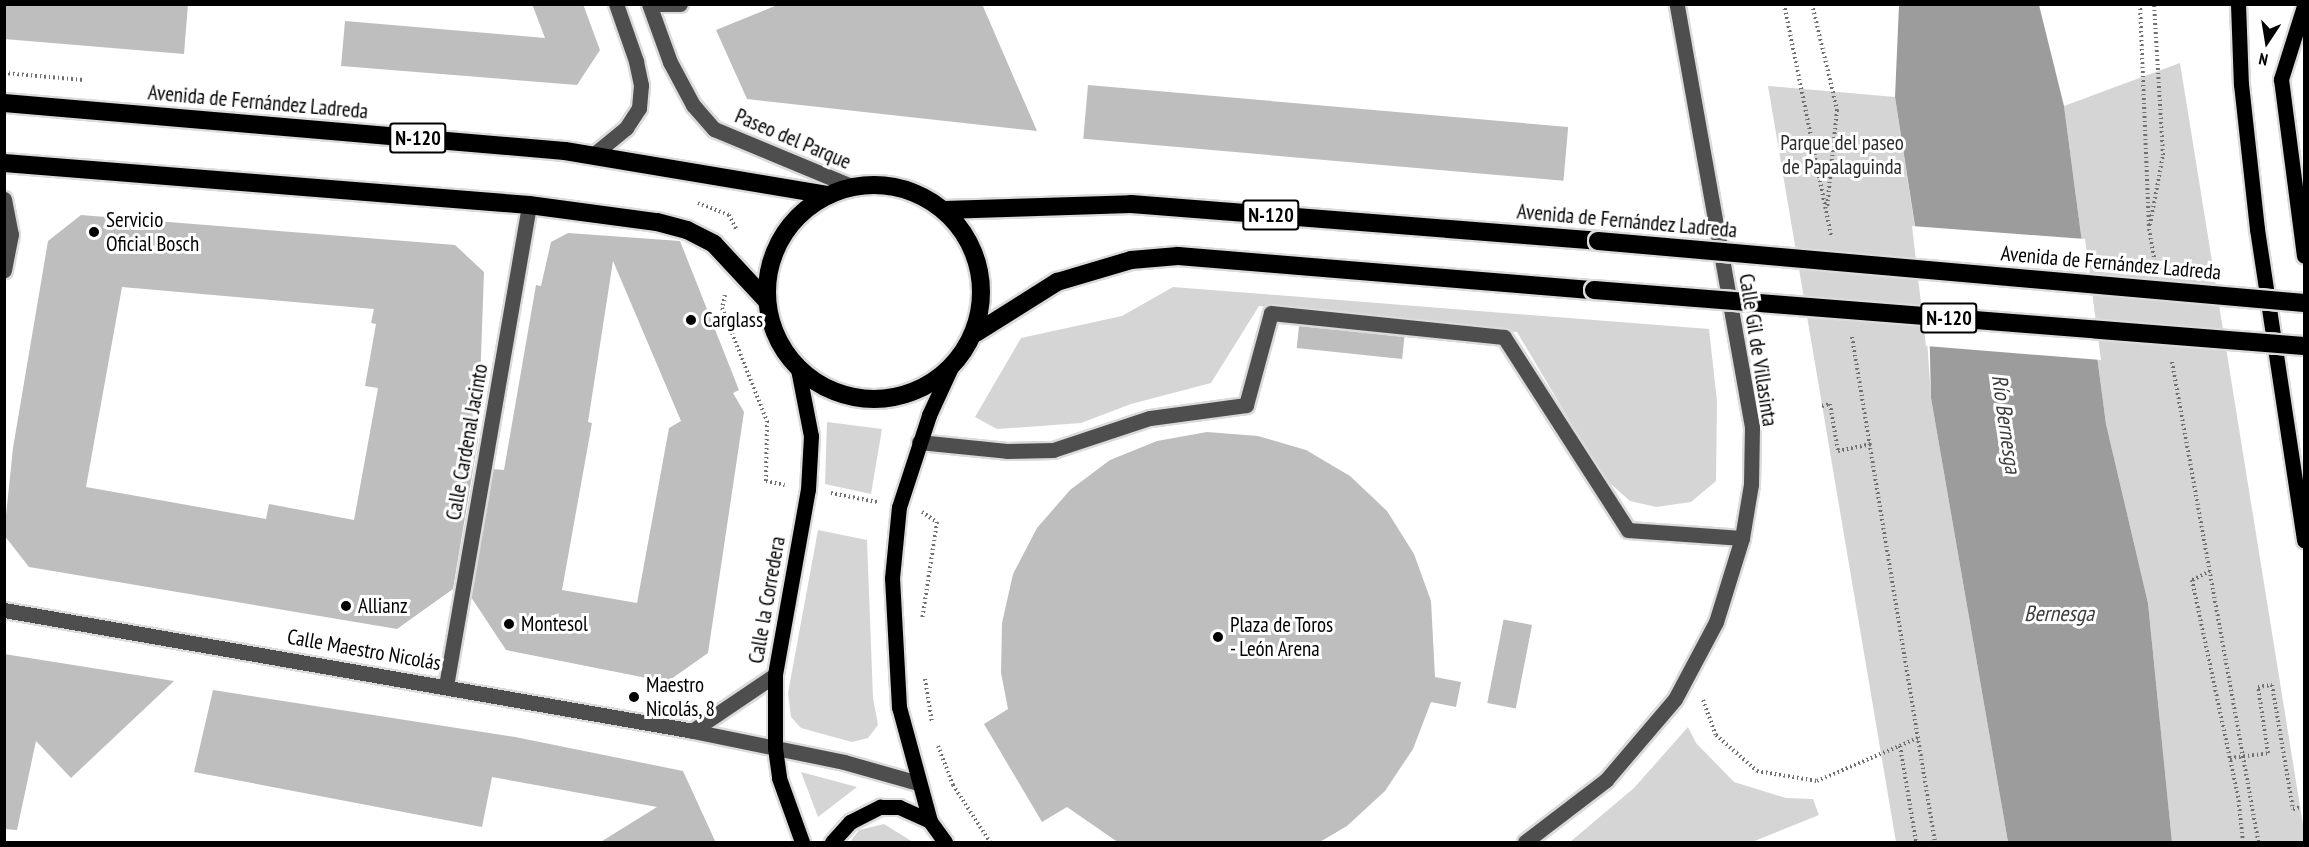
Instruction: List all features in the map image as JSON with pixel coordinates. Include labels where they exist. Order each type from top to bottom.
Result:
[{"type":"highway","name":"Avenida de Fernández Ladreda","points":[[4,103],[594,155],[828,195]]},
{"type":"highway","name":"N-120","points":[[4,163],[529,205],[687,230],[714,244],[767,301]]},
{"type":"highway","name":"N-120","points":[[976,333],[982,297],[977,264],[965,235],[944,210],[917,192],[884,186],[853,187],[828,195],[802,213],[783,236],[772,263],[767,301],[775,333],[797,364],[825,388],[872,399],[908,394],[952,365],[976,333],[1057,282],[1131,260],[1178,256],[2304,346]]},
{"type":"highway","name":"Avenida de Fernández Ladreda","points":[[944,210],[1131,204],[1598,241],[2304,303]]},
{"type":"main road","points":[[2238,4],[2241,84],[2257,229],[2304,540]]},
{"type":"main road","points":[[2304,6],[2280,79],[2304,256]]},
{"type":"main road","name":"Calle la Corredera","points":[[797,364],[811,436],[808,489],[775,675],[775,748],[779,778],[802,843]]},
{"type":"main road","points":[[945,843],[930,821],[899,707],[892,578],[894,528],[919,442],[952,365]]},
{"type":"main road","points":[[832,843],[850,822],[880,807],[899,807],[930,821]]},
{"type":"street","points":[[594,155],[626,128],[639,108],[641,85],[636,61],[616,4]]},
{"type":"street","name":"Paseo del Parque","points":[[649,4],[670,62],[693,105],[714,129],[853,187]]},
{"type":"street","points":[[654,4],[680,4]]},
{"type":"street","name":"Calle Gil de Villasinta","points":[[1525,843],[1606,780],[1675,699],[1716,622],[1742,538],[1751,484],[1752,427],[1677,4]]},
{"type":"street","points":[[4,199],[10,234],[4,270]]},
{"type":"street","name":"Calle Cardenal Jacinto","points":[[446,686],[529,205]]},
{"type":"street","points":[[919,442],[1006,452],[1053,450],[1150,418],[1246,405],[1271,313],[1504,337],[1628,530],[1742,538]]},
{"type":"street","name":"Calle Maestro Nicolás","points":[[4,610],[692,730],[918,783]]},
{"type":"street","points":[[692,730],[775,675]]},
{"type":"path","points":[[1784,4],[1833,245]]},
{"type":"path","points":[[1812,4],[1837,110],[1826,211]]},
{"type":"path","points":[[2140,4],[2149,229],[2157,274]]},
{"type":"path","points":[[2149,229],[2157,206],[2163,155],[2154,4]]},
{"type":"path","points":[[724,296],[722,308],[767,421],[766,481],[783,485]]},
{"type":"path","points":[[1849,324],[1871,444],[1935,843]]},
{"type":"path","points":[[2171,352],[2258,843]]},
{"type":"path","points":[[1822,406],[1830,404],[1838,451],[1871,444]]},
{"type":"path","points":[[827,493],[873,501]]},
{"type":"path","points":[[922,630],[924,587],[937,522],[928,513]]},
{"type":"path","points":[[2210,571],[2192,580],[2230,758],[2243,843]]},
{"type":"path","points":[[925,674],[933,732]]},
{"type":"path","points":[[2230,758],[2268,753],[2258,687],[2272,685],[2293,809],[2301,807]]},
{"type":"path","points":[[1701,693],[1716,735],[1757,771],[1817,781],[1918,738]]},
{"type":"path","points":[[937,742],[952,785],[990,843]]},
{"type":"path","points":[[1900,746],[1916,843]]},
{"type":"green space","points":[[2180,63],[2304,842],[2172,842],[2148,603],[2106,424],[2064,106]]},
{"type":"green space","name":"Parque del paseo de Papalaguinda","points":[[1768,86],[1895,97],[1923,280],[1931,398],[2008,842],[1896,842]]},
{"type":"green space","points":[[1173,287],[1709,329],[1717,401],[1716,481],[1691,502],[1656,507],[1630,501],[1603,477],[1517,332],[1259,306],[1211,383],[1131,404],[1081,423],[997,429],[975,417],[1021,338],[1122,316]]},
{"type":"green space","points":[[827,422],[882,429],[871,494],[825,484]]},
{"type":"green space","points":[[818,530],[867,540],[873,698],[878,725],[868,738],[852,742],[801,728],[791,717],[788,693]]},
{"type":"green space","points":[[1688,727],[1696,743],[1734,782],[1786,798],[1813,799],[1819,815],[1752,842],[1570,842],[1634,788]]},
{"type":"green space","points":[[801,772],[857,787],[818,817]]},
{"type":"green space","points":[[884,824],[913,842],[850,842],[859,830]]},
{"type":"water","name":"Bernesga","points":[[1899,5],[2039,5],[2064,106],[2106,424],[2148,603],[2172,842],[2008,842],[1931,398],[1929,316],[1895,97]]},
{"type":"pier","points":[[1912,226],[2085,239],[2101,360],[1926,346]]},
{"type":"building","points":[[4,4],[188,4],[184,54],[4,39]]},
{"type":"building","points":[[532,4],[583,4],[600,50],[577,85],[341,66],[345,21],[545,38]]},
{"type":"building","points":[[780,4],[982,4],[1037,131],[747,99],[716,30]]},
{"type":"building","points":[[1088,85],[1568,127],[1563,181],[1083,139]]},
{"type":"building","points":[[81,215],[455,245],[484,272],[478,440],[453,589],[397,629],[29,567],[4,535],[13,448],[48,241]],"holes":[[[122,287],[374,309],[371,323],[376,324],[365,386],[378,388],[354,520],[269,504],[266,519],[86,487]]]},
{"type":"building","points":[[568,233],[680,241],[739,390],[733,393],[744,412],[708,653],[667,682],[506,650],[471,597],[493,469],[504,470],[536,285],[541,286],[551,242]],"holes":[[[613,261],[681,421],[669,428],[637,603],[562,590],[592,423],[588,422]]]},
{"type":"building","points":[[1299,326],[1404,337],[1402,359],[1297,348]]},
{"type":"building","name":"Plaza de Toros - León Arena","points":[[1207,432],[1258,436],[1306,450],[1350,476],[1387,511],[1414,554],[1431,601],[1435,677],[1461,682],[1456,707],[1431,702],[1413,749],[1385,791],[1347,826],[1318,843],[1119,843],[1067,807],[1042,822],[984,724],[1008,709],[1001,673],[1002,623],[1013,574],[1037,528],[1070,490],[1110,460],[1157,441]]},
{"type":"building","points":[[1504,619],[1532,625],[1516,708],[1487,703]]},
{"type":"building","points":[[4,654],[174,681],[71,778],[36,741],[17,830],[4,829]]},
{"type":"building","points":[[213,690],[515,737],[683,771],[716,843],[599,843],[657,807],[492,777],[482,827],[194,772]]},
{"type":"place","name":"Servicio Oficial Bosch","points":[[94,232]]},
{"type":"place","name":"Carglass","points":[[691,320]]},
{"type":"place","name":"Allianz","points":[[346,606]]},
{"type":"place","name":"Montesol","points":[[509,624]]},
{"type":"place","name":"Plaza de Toros - León Arena","points":[[1218,637]]},
{"type":"place","name":"Maestro Nicolás, 8","points":[[634,697]]},
{"type":"water label","name":"Río Bernesga","points":[[2006,424]]}]
